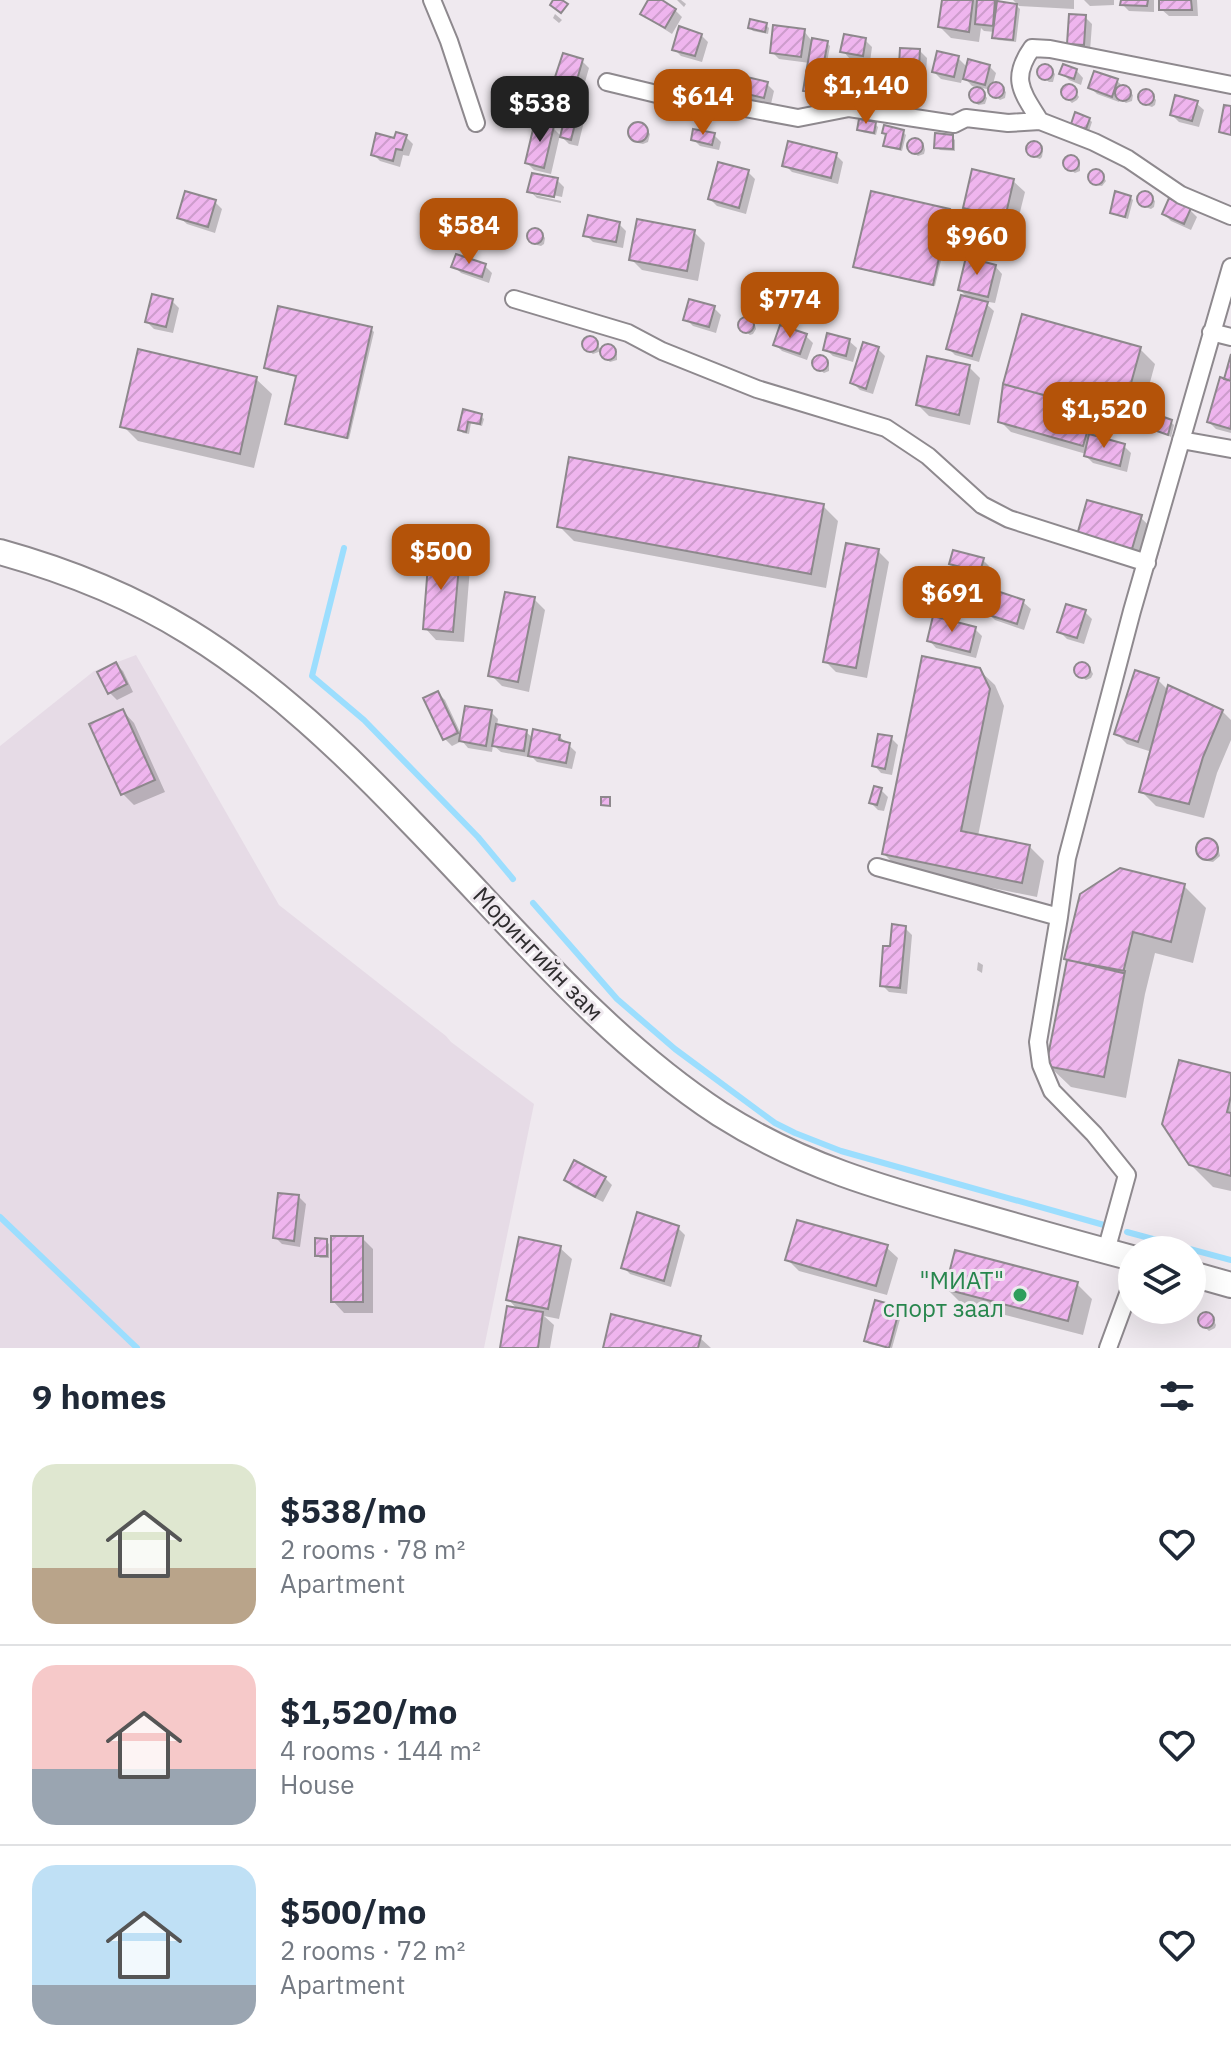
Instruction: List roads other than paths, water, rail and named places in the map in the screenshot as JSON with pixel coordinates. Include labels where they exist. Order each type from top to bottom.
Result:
[{"type":"main road","name":"Морингийн зам","points":[[0,552],[61,571],[122,596],[188,631],[245,671],[319,732],[411,822],[607,1025],[718,1112],[815,1165],[877,1187],[1118,1254]]},
{"type":"main road","points":[[1206,1278],[1231,1285]]},
{"type":"street","points":[[432,0],[476,123]]},
{"type":"street","points":[[1040,121],[1020,89],[1022,63],[1032,48],[1231,85]]},
{"type":"street","points":[[607,82],[694,103],[729,105],[798,118],[849,108],[954,124],[966,118],[1008,123],[1040,121],[1106,147],[1181,195],[1231,216]]},
{"type":"street","points":[[1106,1251],[1127,1175],[1094,1134],[1052,1091],[1041,1065],[1038,1042],[1067,858],[1109,697],[1231,267]]},
{"type":"street","points":[[514,299],[628,333],[662,351],[757,389],[886,428],[928,456],[982,505],[1009,519],[1147,563]]},
{"type":"street","points":[[1211,332],[1231,337]]},
{"type":"street","points":[[1181,440],[1231,449]]},
{"type":"street","points":[[877,867],[1059,917]]},
{"type":"street","points":[[1108,1348],[1118,1321]]},
{"type":"waterway","points":[[344,548],[312,676],[364,720],[478,837],[513,879]]},
{"type":"waterway","points":[[533,903],[617,999],[675,1049],[775,1123],[841,1151],[1104,1225]]},
{"type":"waterway","points":[[0,1217],[137,1348]]},
{"type":"waterway","points":[[1127,1232],[1231,1260]]},
{"type":"place","name":"\"МИАТ\" спорт заал","points":[[1020,1295]]}]
